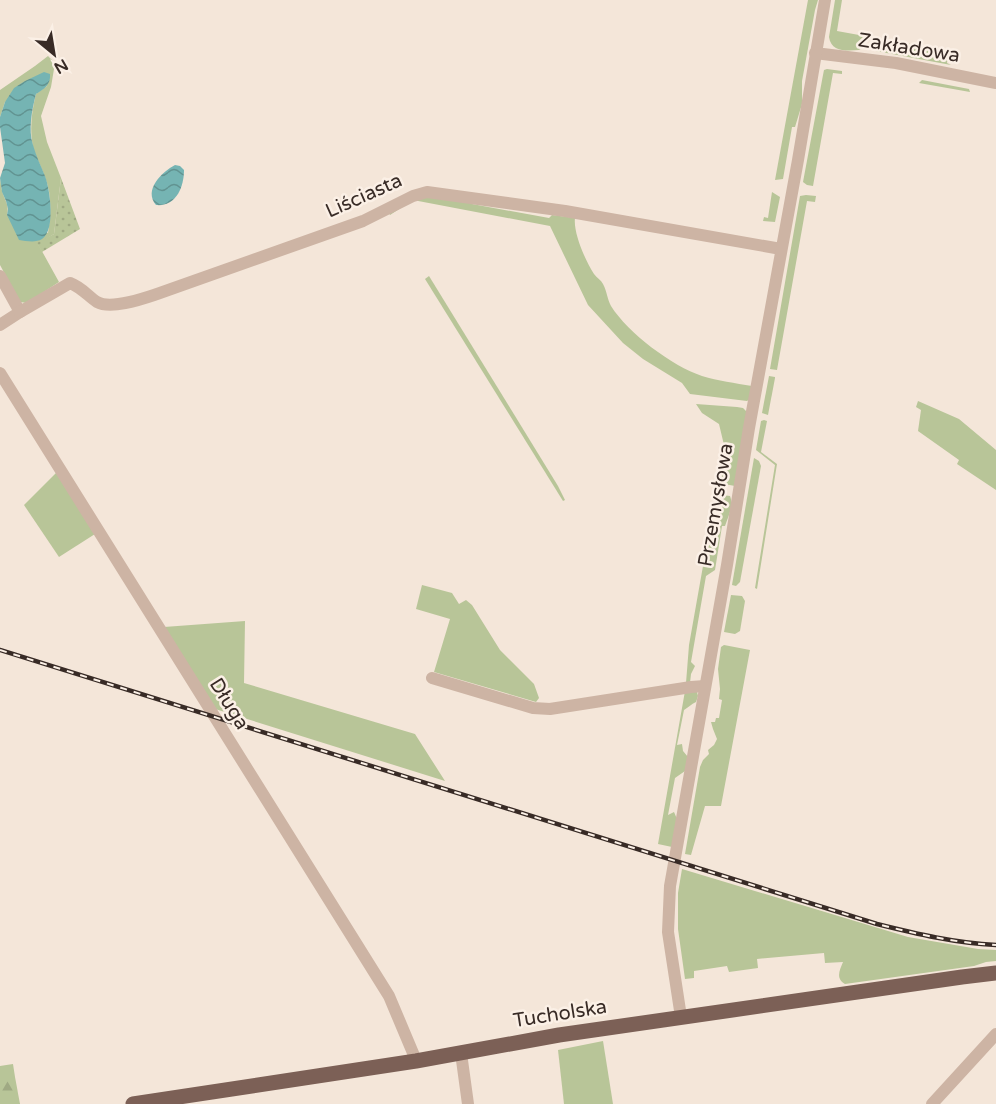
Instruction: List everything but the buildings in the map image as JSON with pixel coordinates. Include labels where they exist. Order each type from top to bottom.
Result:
[{"type":"main road","name":"Tucholska","points":[[133,1104],[160,1102],[416,1061],[559,1035],[996,973]]},
{"type":"street","name":"Przemysłowa","points":[[681,1017],[669,942],[668,908],[674,861],[825,0]]},
{"type":"street","name":"Zakładowa","points":[[815,53],[896,63],[996,83]]},
{"type":"street","name":"Liściasta","points":[[20,312],[70,283],[104,305],[130,302],[363,221],[413,196],[427,192],[565,211],[781,249]]},
{"type":"street","points":[[0,276],[20,312],[0,325]]},
{"type":"street","name":"Długa","points":[[0,374],[389,996],[416,1061]]},
{"type":"street","points":[[432,678],[533,708],[550,709],[705,686]]},
{"type":"street","points":[[932,1104],[996,1034]]},
{"type":"street","points":[[461,1053],[468,1104]]},
{"type":"green space","points":[[808,0],[818,0],[802,81],[802,104],[795,127],[792,127],[783,179],[775,180]]},
{"type":"green space","points":[[835,0],[842,0],[837,31],[870,37],[869,41],[866,41],[859,50],[840,50],[830,42]]},
{"type":"green space","points":[[887,40],[954,51],[953,55],[948,55],[947,63],[951,65],[876,51],[879,46],[890,48],[891,43]]},
{"type":"green space","points":[[48,56],[55,63],[51,87],[41,116],[47,142],[61,178],[54,234],[38,244],[59,282],[27,303],[20,302],[0,265],[0,178],[7,215],[48,233],[49,191],[34,150],[31,129],[36,94],[47,86],[5,102],[0,117],[0,90]]},
{"type":"green space","points":[[824,70],[842,71],[842,74],[833,73],[813,186],[803,182]]},
{"type":"green space","points":[[922,80],[969,89],[970,92],[919,83]]},
{"type":"green space","points":[[61,178],[80,229],[42,252],[37,243],[54,234]]},
{"type":"green space","points":[[772,192],[780,197],[775,222],[763,221],[764,217],[768,218]]},
{"type":"green space","points":[[429,195],[472,200],[472,204],[549,218],[552,215],[575,218],[578,239],[587,262],[603,284],[611,306],[628,327],[665,357],[690,371],[714,379],[752,386],[750,399],[747,401],[690,394],[682,383],[643,359],[623,343],[588,305],[550,226],[413,200],[390,215],[389,213],[412,199]]},
{"type":"green space","points":[[800,196],[816,196],[815,202],[807,201],[777,370],[770,369]]},
{"type":"green space","points":[[429,276],[565,500],[563,501],[425,279]]},
{"type":"green space","points":[[769,376],[775,378],[768,415],[762,413]]},
{"type":"green space","points":[[918,401],[959,419],[996,450],[996,490],[957,464],[959,460],[918,431],[921,410],[916,407]]},
{"type":"green space","points":[[696,404],[737,407],[747,412],[735,486],[724,484],[721,471],[724,445],[719,424],[702,413]]},
{"type":"green space","points":[[761,421],[767,421],[761,452],[777,464],[757,589],[755,588],[775,465],[756,450]]},
{"type":"green space","points":[[754,458],[761,466],[740,582],[736,586],[732,585]]},
{"type":"green space","points":[[57,472],[95,534],[59,557],[24,505]]},
{"type":"green space","points":[[722,495],[730,496],[731,508],[725,526],[722,526],[715,570],[706,576],[691,662],[695,666],[690,683],[686,683],[689,645],[703,566],[723,504]]},
{"type":"green space","points":[[422,585],[452,593],[459,604],[466,600],[472,605],[500,650],[534,684],[539,698],[536,702],[434,672],[450,619],[416,609]]},
{"type":"green space","points":[[731,595],[742,596],[745,601],[740,631],[735,634],[724,632]]},
{"type":"green space","points":[[245,621],[244,683],[415,734],[445,781],[212,708],[164,627]]},
{"type":"green space","points":[[724,645],[750,650],[721,806],[705,806],[691,855],[685,854],[700,767],[709,754],[708,750],[717,739],[711,722],[719,718],[722,700],[719,699],[718,669],[721,647]]},
{"type":"green space","points":[[685,691],[697,692],[698,696],[696,702],[684,710],[677,745],[682,744],[683,751],[688,757],[685,771],[675,778],[668,815],[674,812],[677,819],[672,847],[658,844]]},
{"type":"green space","points":[[682,869],[908,937],[996,950],[996,961],[845,984],[839,977],[843,962],[825,963],[824,953],[757,959],[758,968],[729,972],[727,966],[694,971],[694,978],[685,979],[678,929],[678,893]]},
{"type":"green space","points":[[603,1041],[613,1104],[564,1104],[558,1050]]},
{"type":"green space","points":[[13,1064],[15,1077],[0,1077],[0,1066]]},
{"type":"green space","points":[[0,1077],[15,1077],[20,1104],[0,1104]]},
{"type":"water","points":[[44,72],[50,74],[49,81],[36,94],[31,133],[34,149],[47,182],[50,199],[49,227],[42,239],[19,240],[7,215],[8,209],[2,192],[0,178],[5,163],[0,117],[5,102],[14,88]]},
{"type":"water","points":[[175,165],[184,170],[178,195],[169,203],[156,205],[153,199],[153,188],[160,177]]},
{"type":"railway","points":[[0,650],[877,924],[921,935],[996,945]]}]
